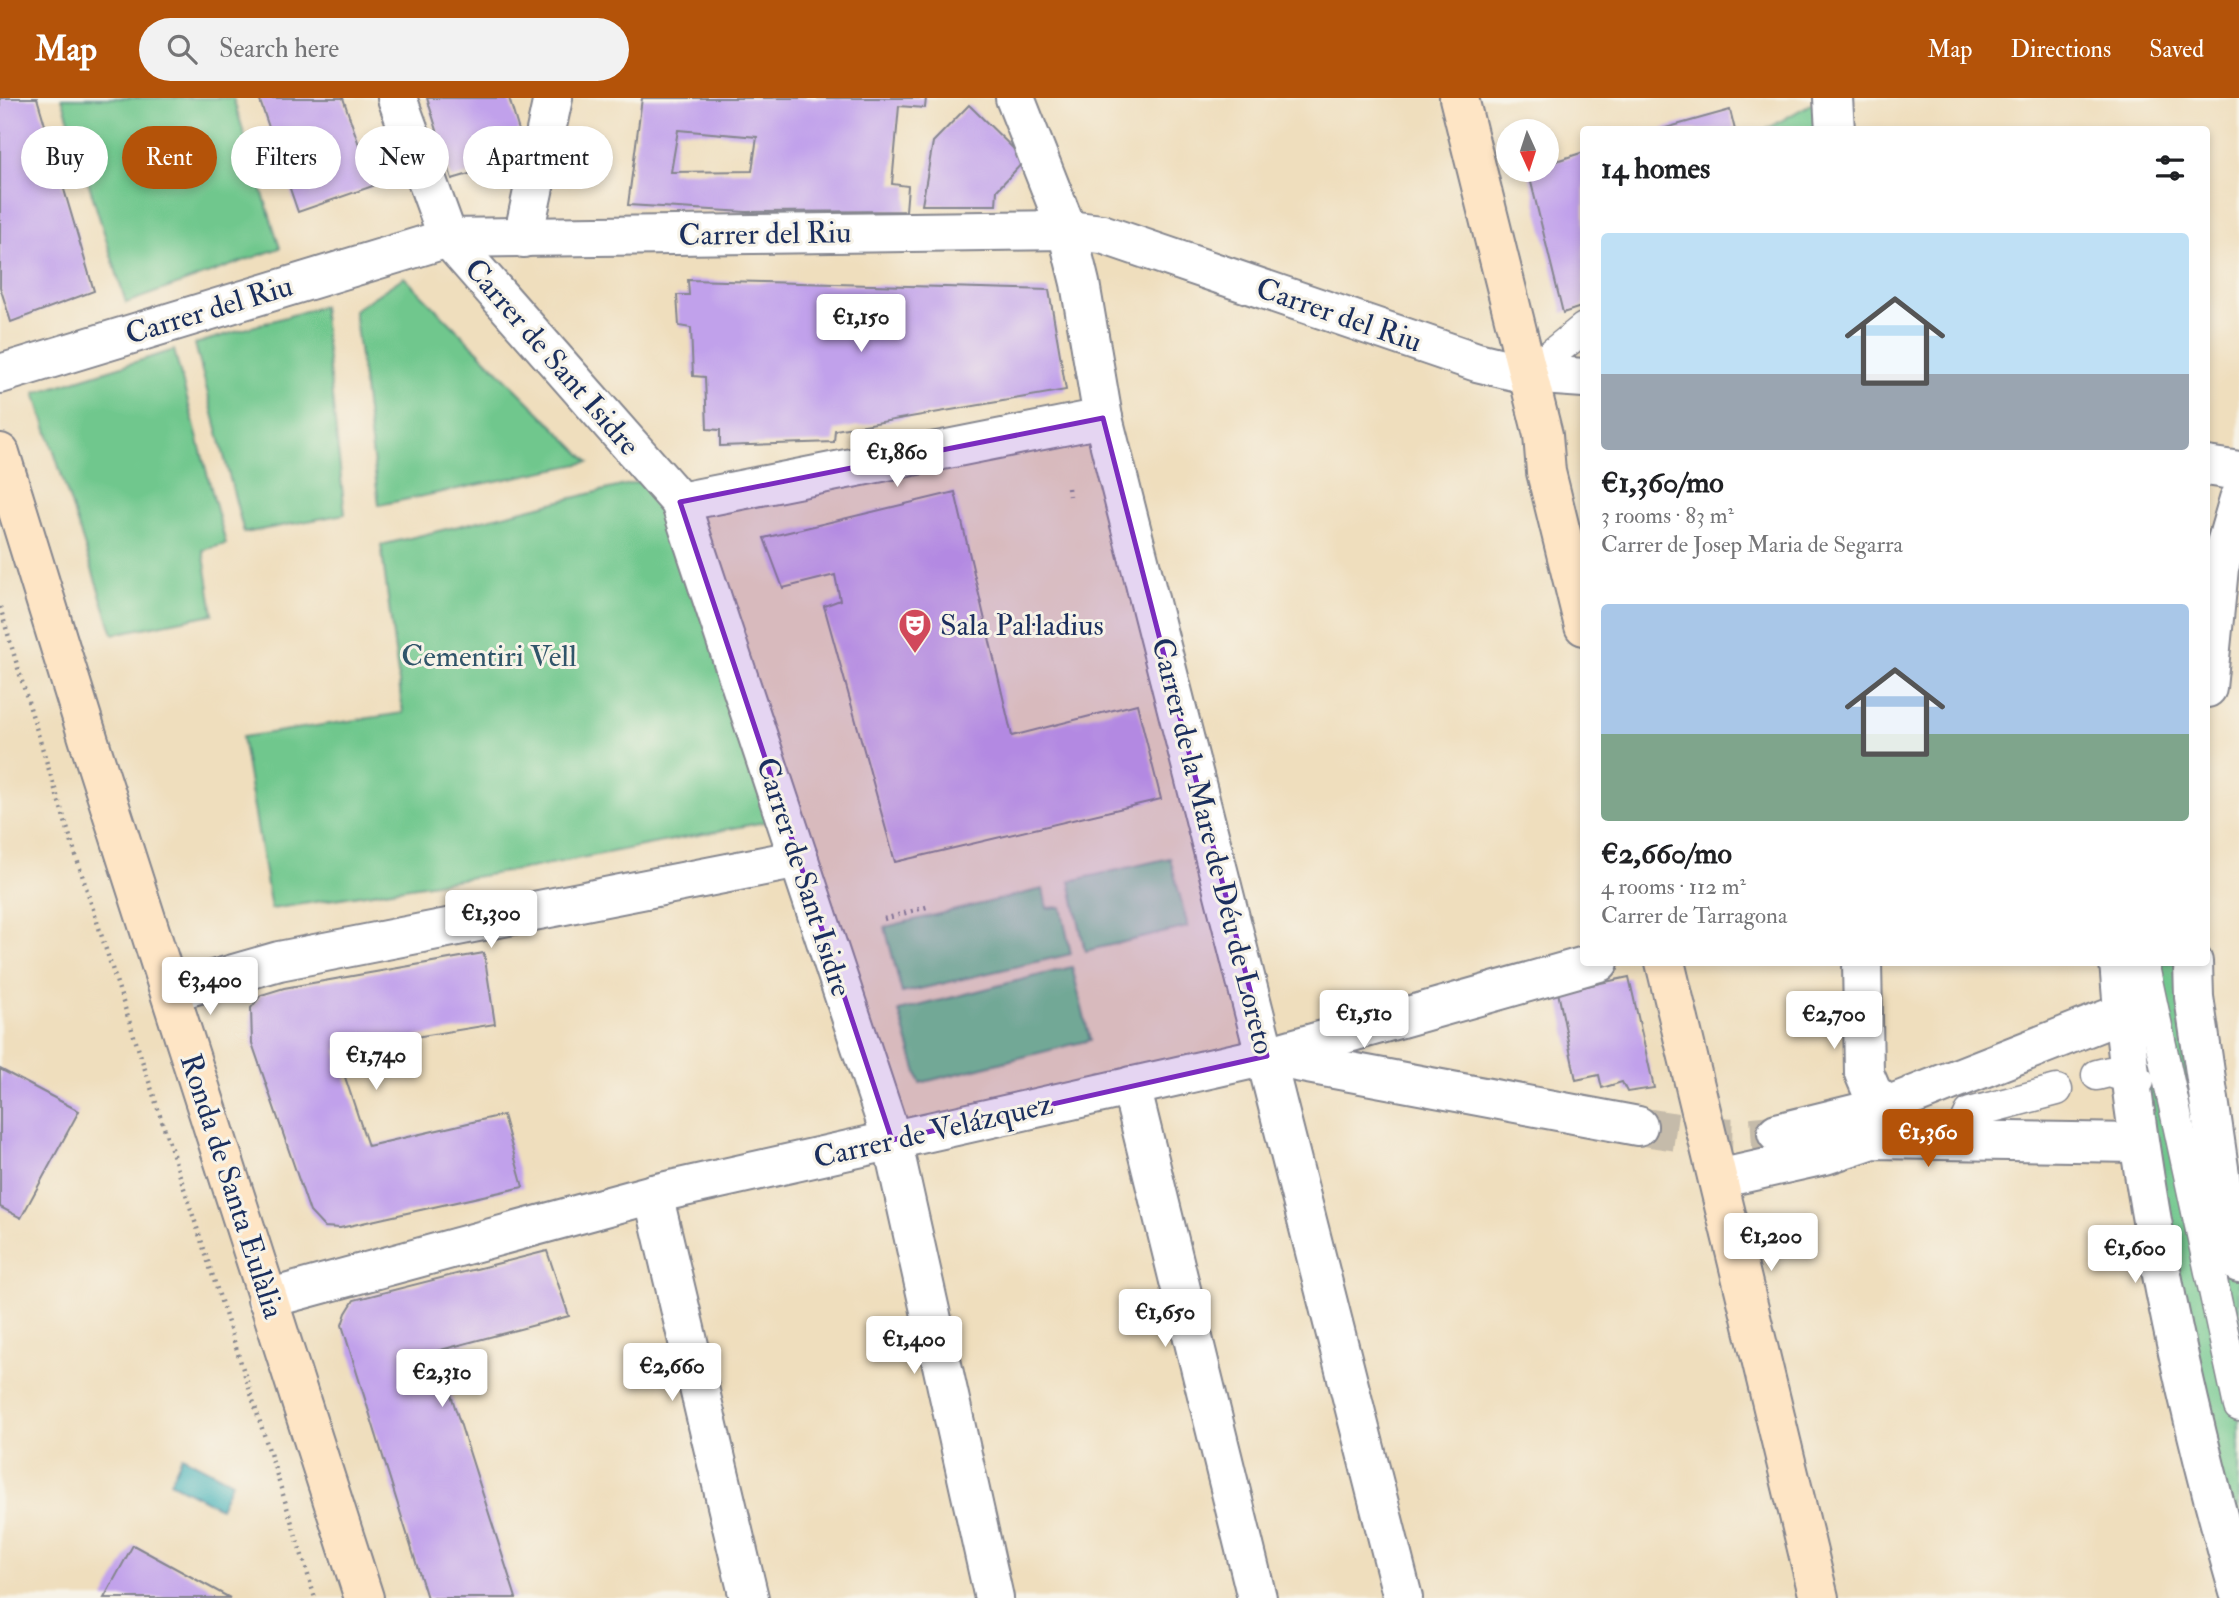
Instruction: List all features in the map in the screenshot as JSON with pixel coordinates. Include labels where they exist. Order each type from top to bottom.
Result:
[{"type":"main road","points":[[1459,98],[1542,435],[1546,472],[1580,610]]},
{"type":"main road","name":"Ronda de Santa Eulàlia","points":[[0,453],[364,1598]]},
{"type":"main road","points":[[1666,966],[1819,1598]]},
{"type":"street","points":[[397,98],[448,238]]},
{"type":"street","points":[[523,238],[553,98]]},
{"type":"street","name":"Carrer de la Mare de Déu de Loreto","points":[[1015,98],[1067,230],[1080,283],[1103,418],[1403,1598]]},
{"type":"street","points":[[1833,98],[1835,126]]},
{"type":"street","name":"Carrer del Riu","points":[[0,374],[448,238],[1067,230],[1102,233],[1477,362],[1527,373],[1580,378]]},
{"type":"street","name":"Carrer de Sant Isidre","points":[[448,238],[680,502],[892,1140],[994,1598]]},
{"type":"street","points":[[1527,373],[1580,331]]},
{"type":"street","points":[[680,502],[1103,418]]},
{"type":"street","points":[[2210,468],[2239,471]]},
{"type":"street","points":[[2210,658],[2219,568],[2239,499]]},
{"type":"street","points":[[171,992],[279,961],[799,859]]},
{"type":"street","name":"Carrer de Velázquez","points":[[267,1299],[653,1194],[1267,1056],[1586,966]]},
{"type":"street","points":[[1861,966],[1864,1073],[1871,1091],[1887,1106]]},
{"type":"street","points":[[2119,966],[2123,1013],[2145,1064],[2239,1406]]},
{"type":"street","points":[[2143,966],[2145,1064],[2137,1143],[2205,1475],[2239,1592]]},
{"type":"street","points":[[2193,966],[2194,997],[2225,1110],[2224,1202],[2239,1263]]},
{"type":"street","points":[[1777,1133],[1887,1106],[2123,1013]]},
{"type":"street","points":[[1404,1082],[1393,1059],[1396,1033],[1406,1016]]},
{"type":"street","points":[[1267,1056],[1638,1126]]},
{"type":"street","points":[[1130,1086],[1257,1598]]},
{"type":"street","points":[[1958,1139],[1970,1113],[2026,1094],[2057,1090]]},
{"type":"street","points":[[1718,1179],[1825,1155],[1874,1139],[2137,1143]]},
{"type":"street","points":[[653,1194],[749,1598]]},
{"type":"path","points":[[1068,488],[1069,496]]},
{"type":"path","points":[[0,607],[100,939],[212,1269],[315,1598]]},
{"type":"path","points":[[884,919],[930,906]]},
{"type":"highlighted area","points":[[1103,418],[1267,1056],[892,1140],[680,502]]},
{"type":"green space","points":[[62,98],[233,98],[242,126],[231,126],[231,189],[262,189],[280,248],[126,303],[90,189],[108,189],[108,126],[71,126]]},
{"type":"green space","points":[[1821,98],[1834,126],[1772,126]]},
{"type":"green space","points":[[404,277],[589,462],[379,505],[354,310]]},
{"type":"green space","points":[[322,306],[345,514],[244,533],[195,344]]},
{"type":"green space","points":[[174,350],[226,544],[203,550],[213,614],[113,634],[35,393]]},
{"type":"green space","name":"Cementiri Vell","points":[[658,477],[785,818],[530,868],[271,909],[242,737],[403,713],[381,545]]},
{"type":"green space","points":[[1170,858],[1188,927],[1085,951],[1070,881]]},
{"type":"green space","points":[[1043,889],[1047,908],[1061,907],[1071,954],[902,993],[885,927]]},
{"type":"green space","points":[[2120,966],[2193,966],[2239,1263],[2239,1592]]},
{"type":"green space","points":[[1072,967],[1090,1040],[920,1083],[899,1011]]},
{"type":"water","points":[[182,1456],[232,1482],[220,1508],[170,1482]]},
{"type":"building","points":[[0,98],[37,98],[45,126],[21,126],[21,189],[64,189],[94,291],[11,322],[0,287]]},
{"type":"building","points":[[259,98],[343,98],[355,133],[355,189],[364,189],[298,212],[290,189],[341,189],[341,126],[269,126]]},
{"type":"building","points":[[427,98],[509,98],[518,126],[463,126],[463,176],[452,179],[449,169],[449,126],[436,126]]},
{"type":"building","points":[[642,98],[926,98],[925,108],[899,106],[892,184],[908,186],[906,211],[746,212],[628,205]],"holes":[[[678,130],[757,137],[752,171],[671,172]]]},
{"type":"building","points":[[969,105],[1025,160],[997,190],[996,205],[922,205],[933,142]]},
{"type":"building","points":[[1730,110],[1734,126],[1673,126]]},
{"type":"building","points":[[1580,153],[1580,307],[1563,313],[1531,182],[1559,182],[1559,160]]},
{"type":"building","points":[[688,280],[1049,290],[1066,390],[835,430],[834,442],[720,446],[720,430],[707,429],[705,377],[693,376],[691,328],[679,326],[677,295],[689,295]]},
{"type":"building","name":"Sala Pal·ladius","points":[[955,492],[1012,736],[1137,704],[1161,799],[895,862],[824,606],[840,600],[835,575],[783,588],[764,538]]},
{"type":"building","points":[[484,953],[495,1024],[336,1050],[368,1146],[503,1115],[523,1187],[340,1228],[324,1227],[310,1212],[252,1043],[251,1008],[261,995],[284,988]]},
{"type":"building","points":[[1629,977],[1654,1088],[1627,1092],[1622,1082],[1602,1088],[1599,1075],[1576,1080],[1558,992]]},
{"type":"building","points":[[0,1069],[79,1111],[21,1218],[0,1207]]},
{"type":"building","points":[[547,1251],[569,1316],[437,1351],[516,1598],[427,1598],[342,1325],[346,1313],[354,1300]]},
{"type":"building","points":[[133,1545],[230,1598],[104,1598]]},
{"type":"tunnel","points":[[1638,1126],[1725,1137],[1777,1133]]},
{"type":"place","name":"Sala Pal·ladius","points":[[915,655]]}]
